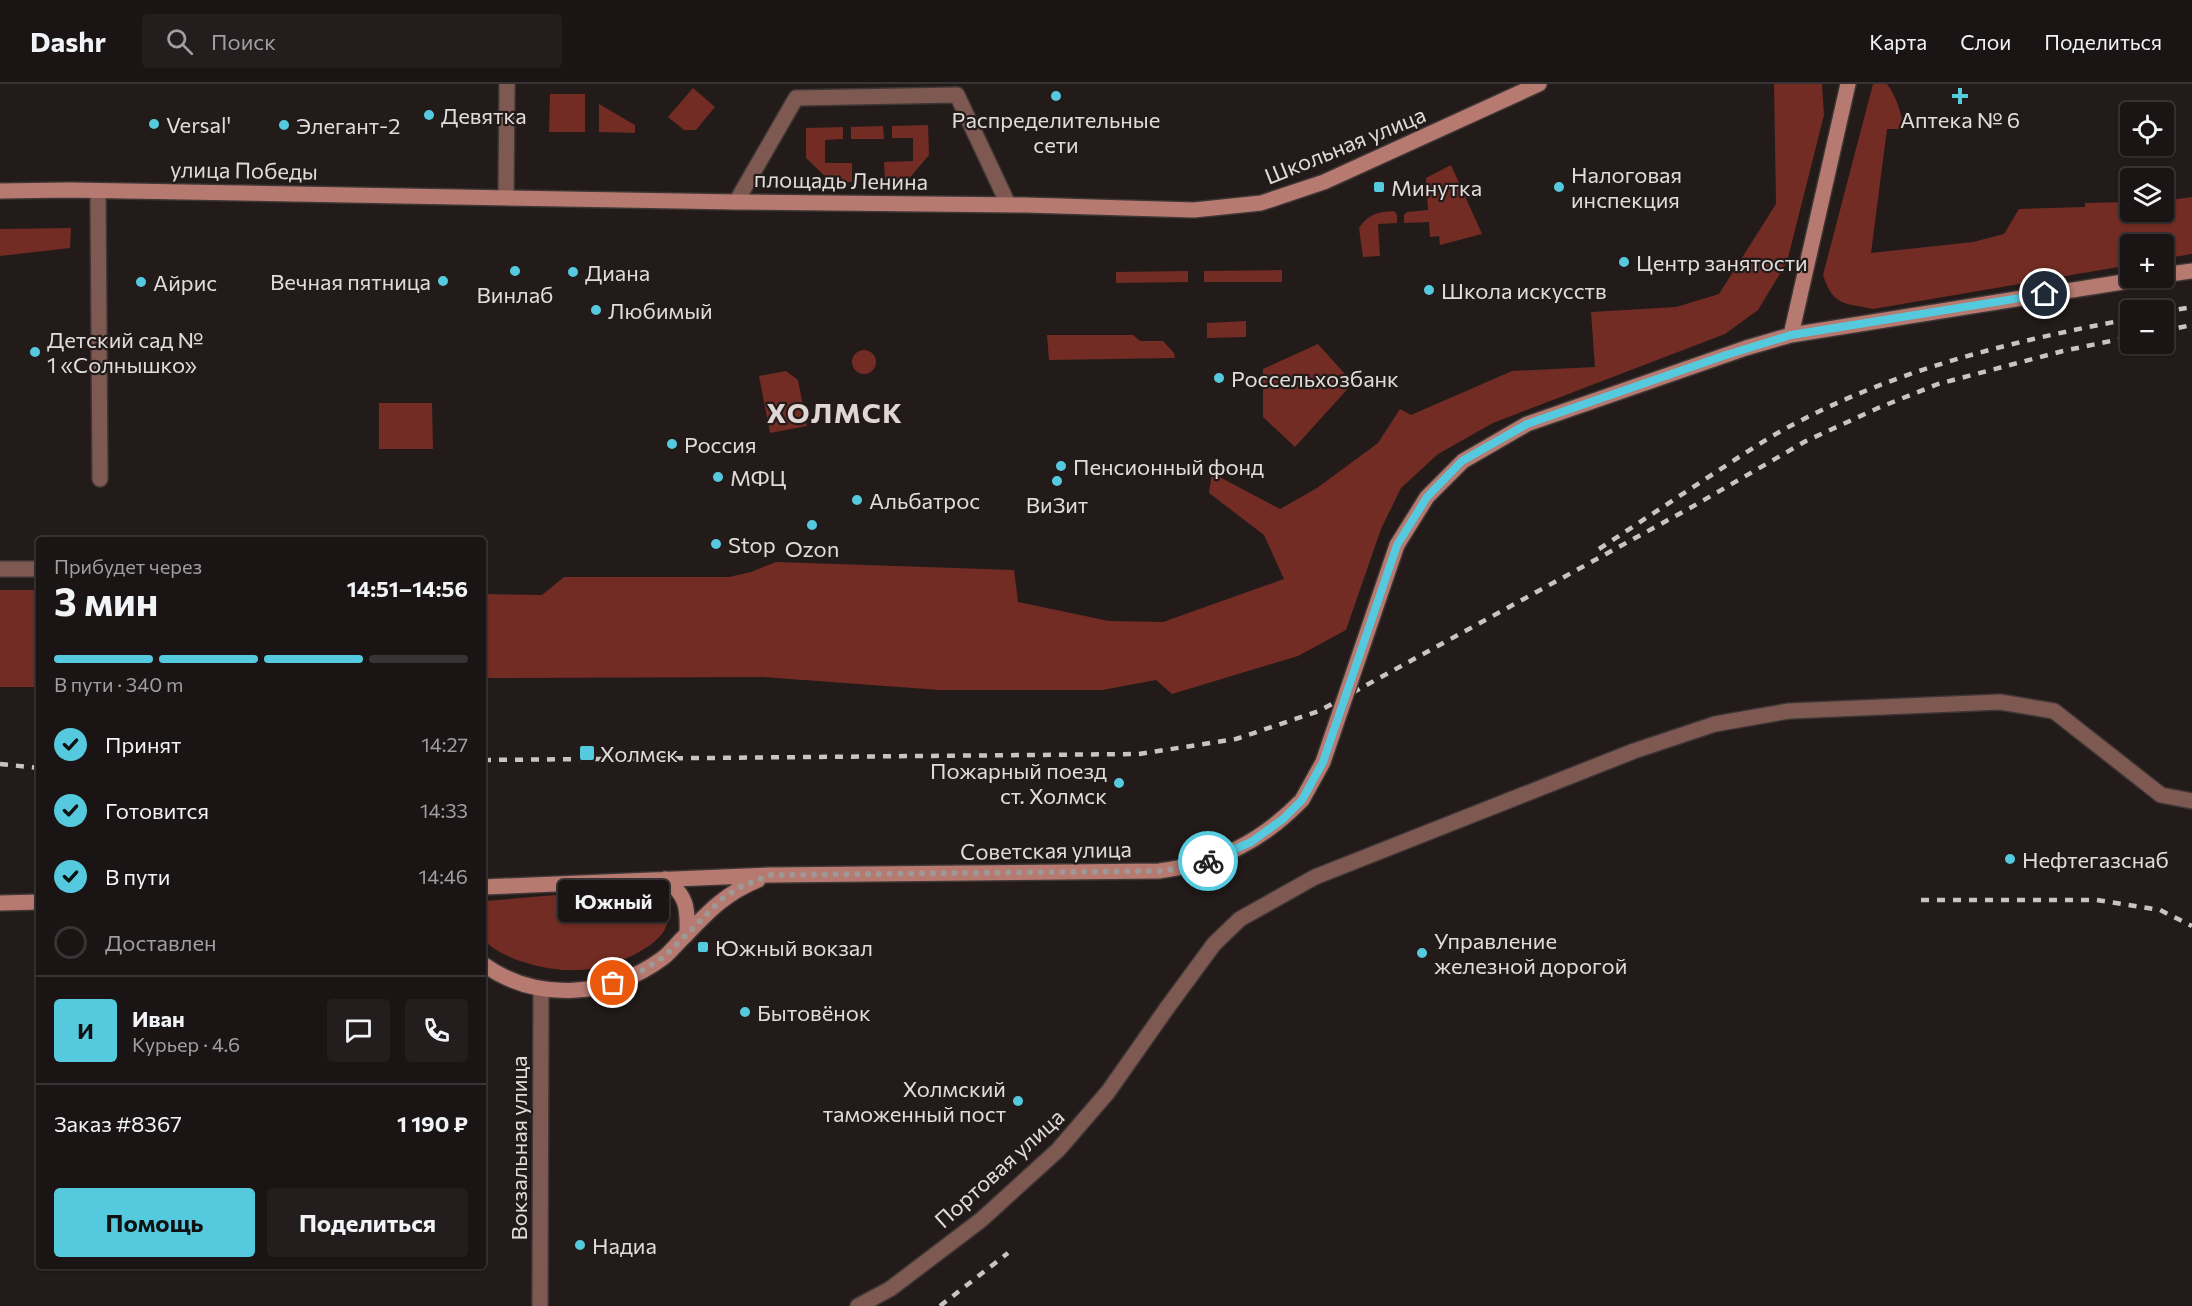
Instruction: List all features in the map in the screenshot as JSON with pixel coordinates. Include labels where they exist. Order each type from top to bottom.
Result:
[{"type":"main road","name":"Школьная улица","points":[[1194,210],[1261,203],[1324,182],[1539,84]]},
{"type":"main road","points":[[1791,335],[1848,84]]},
{"type":"main road","name":"улица Победы","points":[[0,191],[487,196]]},
{"type":"main road","name":"площадь Ленина","points":[[487,196],[736,202],[1008,204],[1194,210]]},
{"type":"main road","points":[[2174,273],[2192,271]]},
{"type":"main road","name":"Советская улица","points":[[486,887],[770,875],[1159,871],[1190,867],[1212,860],[1251,842],[1283,819],[1302,800],[1323,762],[1397,545],[1427,497],[1462,461],[1527,424],[1746,348],[1791,335],[2120,282]]},
{"type":"main road","name":"Советская улица","points":[[486,966],[501,977],[541,990],[593,990],[633,976],[664,957],[722,899],[738,888],[770,875]]},
{"type":"main road","points":[[665,879],[679,890],[688,911],[687,934]]},
{"type":"main road","points":[[0,903],[36,902]]},
{"type":"street","points":[[506,197],[507,84]]},
{"type":"street","points":[[736,202],[796,98],[957,95],[1008,204]]},
{"type":"street","points":[[98,191],[100,479]]},
{"type":"street","points":[[0,569],[36,569]]},
{"type":"street","name":"Портовая улица","points":[[858,1306],[890,1289],[981,1220],[1058,1150],[1108,1092],[1214,944],[1240,919],[1315,877],[1634,751],[1714,724],[1789,711],[2000,702],[2054,711],[2161,795],[2192,801]]},
{"type":"street","name":"Вокзальная улица","points":[[540,1306],[541,990]]},
{"type":"shaded area","points":[[1774,84],[1822,84],[1824,115],[1787,262],[1758,310],[1725,334],[1493,423],[1438,454],[1401,488],[1381,529],[1346,630],[1298,656],[1172,694],[1156,680],[1102,690],[940,690],[763,677],[486,678],[486,594],[542,595],[564,577],[729,577],[751,572],[776,562],[1014,570],[1018,602],[1109,621],[1163,622],[1284,579],[1264,535],[1209,493],[1212,473],[1280,509],[1317,488],[1378,443],[1400,409],[1411,415],[1512,371],[1595,367],[1591,312],[1676,307],[1719,294],[1776,204]]},
{"type":"shaded area","points":[[1873,84],[1887,84],[1898,105],[1904,129],[1887,129],[1871,253],[1973,242],[2004,234],[2019,209],[2085,207],[2085,203],[2120,202],[2120,222],[2174,222],[2174,199],[2192,197],[2192,254],[2174,257],[2174,234],[2120,234],[2120,267],[1873,309],[1847,304],[1836,298],[1831,293],[1823,275]]},
{"type":"shaded area","points":[[693,88],[715,107],[696,130],[684,130],[668,117]]},
{"type":"shaded area","points":[[550,94],[585,94],[585,132],[549,132]]},
{"type":"shaded area","points":[[599,104],[635,125],[635,133],[599,132]]},
{"type":"shaded area","points":[[928,125],[929,155],[907,181],[885,181],[884,162],[913,161],[913,138],[892,138],[892,126]]},
{"type":"shaded area","points":[[883,126],[884,139],[851,139],[851,127]]},
{"type":"shaded area","points":[[843,127],[843,139],[825,140],[825,163],[852,163],[852,182],[831,182],[806,158],[806,128]]},
{"type":"shaded area","points":[[1451,165],[1482,234],[1440,245],[1439,236],[1430,237],[1429,222],[1404,223],[1404,215],[1407,212],[1428,210],[1426,178]]},
{"type":"shaded area","points":[[1394,211],[1397,215],[1397,223],[1378,224],[1380,256],[1363,257],[1359,228],[1374,215]]},
{"type":"shaded area","points":[[71,228],[70,248],[0,256],[0,229]]},
{"type":"shaded area","points":[[1282,270],[1282,282],[1204,282],[1204,271]]},
{"type":"shaded area","points":[[1188,271],[1188,282],[1116,283],[1116,272]]},
{"type":"shaded area","points":[[1246,321],[1246,337],[1207,338],[1207,323]]},
{"type":"shaded area","points":[[1047,335],[1133,335],[1140,341],[1163,341],[1174,353],[1175,358],[1049,360]]},
{"type":"shaded area","points":[[1318,344],[1353,383],[1295,447],[1263,417],[1263,369]]},
{"type":"shaded area","points":[[864,350],[872,354],[876,362],[872,370],[864,374],[856,370],[852,362],[856,354]]},
{"type":"shaded area","points":[[786,371],[798,380],[807,426],[770,433],[759,376]]},
{"type":"shaded area","points":[[379,403],[432,403],[433,449],[379,449]]},
{"type":"shaded area","points":[[0,590],[36,590],[36,687],[0,687]]},
{"type":"shaded area","points":[[641,892],[649,894],[662,902],[668,919],[660,937],[642,950],[622,960],[582,970],[559,970],[538,966],[503,954],[486,942],[486,901],[568,894]]},
{"type":"railway","points":[[2174,310],[2192,307]]},
{"type":"railway","points":[[1599,549],[1765,440],[1837,403],[1877,386],[1960,358],[2045,336],[2120,321]]},
{"type":"railway","points":[[2174,329],[2192,325]]},
{"type":"railway","points":[[486,760],[1139,754],[1236,739],[1319,711],[1690,508],[1806,441],[1878,408],[1938,384],[2063,351],[2120,339]]},
{"type":"railway","points":[[0,764],[36,768]]},
{"type":"railway","points":[[1921,900],[2097,900],[2160,910],[2192,926]]},
{"type":"railway","points":[[940,1306],[1008,1253]]},
{"type":"way so far","points":[[613,983],[633,976],[664,957],[722,899],[738,888],[770,875],[1159,871],[1190,867],[1208,861]]},
{"type":"place","name":"Распределительные сети","points":[[1056,96]]},
{"type":"place","name":"Аптека № 6","points":[[1960,96]]},
{"type":"place","name":"Девятка","points":[[429,115]]},
{"type":"place","name":"Versal'","points":[[154,124]]},
{"type":"place","name":"Элегант-2","points":[[284,125]]},
{"type":"place","name":"Минутка","points":[[1379,187]]},
{"type":"place","name":"Налоговая инспекция","points":[[1559,187]]},
{"type":"place","name":"Центр занятости","points":[[1624,262]]},
{"type":"place","name":"Винлаб","points":[[515,271]]},
{"type":"place","name":"Диана","points":[[573,272]]},
{"type":"place","name":"Вечная пятница","points":[[443,281]]},
{"type":"place","name":"Айрис","points":[[141,282]]},
{"type":"place","name":"Школа искусств","points":[[1429,290]]},
{"type":"place","name":"Любимый","points":[[596,310]]},
{"type":"place","name":"Детский сад № 1 «Солнышко»","points":[[35,352]]},
{"type":"place","name":"Россельхозбанк","points":[[1219,378]]},
{"type":"place","name":"Россия","points":[[672,444]]},
{"type":"place","name":"Пенсионный фонд","points":[[1061,466]]},
{"type":"place","name":"МФЦ","points":[[718,477]]},
{"type":"place","name":"ВиЗит","points":[[1057,481]]},
{"type":"place","name":"Альбатрос","points":[[857,500]]},
{"type":"place","name":"Ozon","points":[[812,525]]},
{"type":"place","name":"Stop","points":[[716,544]]},
{"type":"place","name":"Холмск","points":[[587,753]]},
{"type":"place","name":"Пожарный поезд ст. Холмск","points":[[1119,783]]},
{"type":"place","name":"Нефтегазснаб","points":[[2010,859]]},
{"type":"place","name":"Южный вокзал","points":[[703,947]]},
{"type":"place","name":"Управление железной дорогой","points":[[1422,953]]},
{"type":"place","name":"Южный","points":[[613,983]]},
{"type":"place","name":"Бытовёнок","points":[[745,1012]]},
{"type":"place","name":"Холмский таможенный пост","points":[[1018,1101]]},
{"type":"place","name":"Надиа","points":[[580,1245]]},
{"type":"district","name":"ХОЛМСК","points":[[835,412]]},
{"type":"route","points":[[1208,861],[1251,842],[1283,819],[1302,800],[1323,762],[1397,545],[1427,497],[1462,461],[1527,424],[1746,348],[1791,335],[2045,294]]}]
